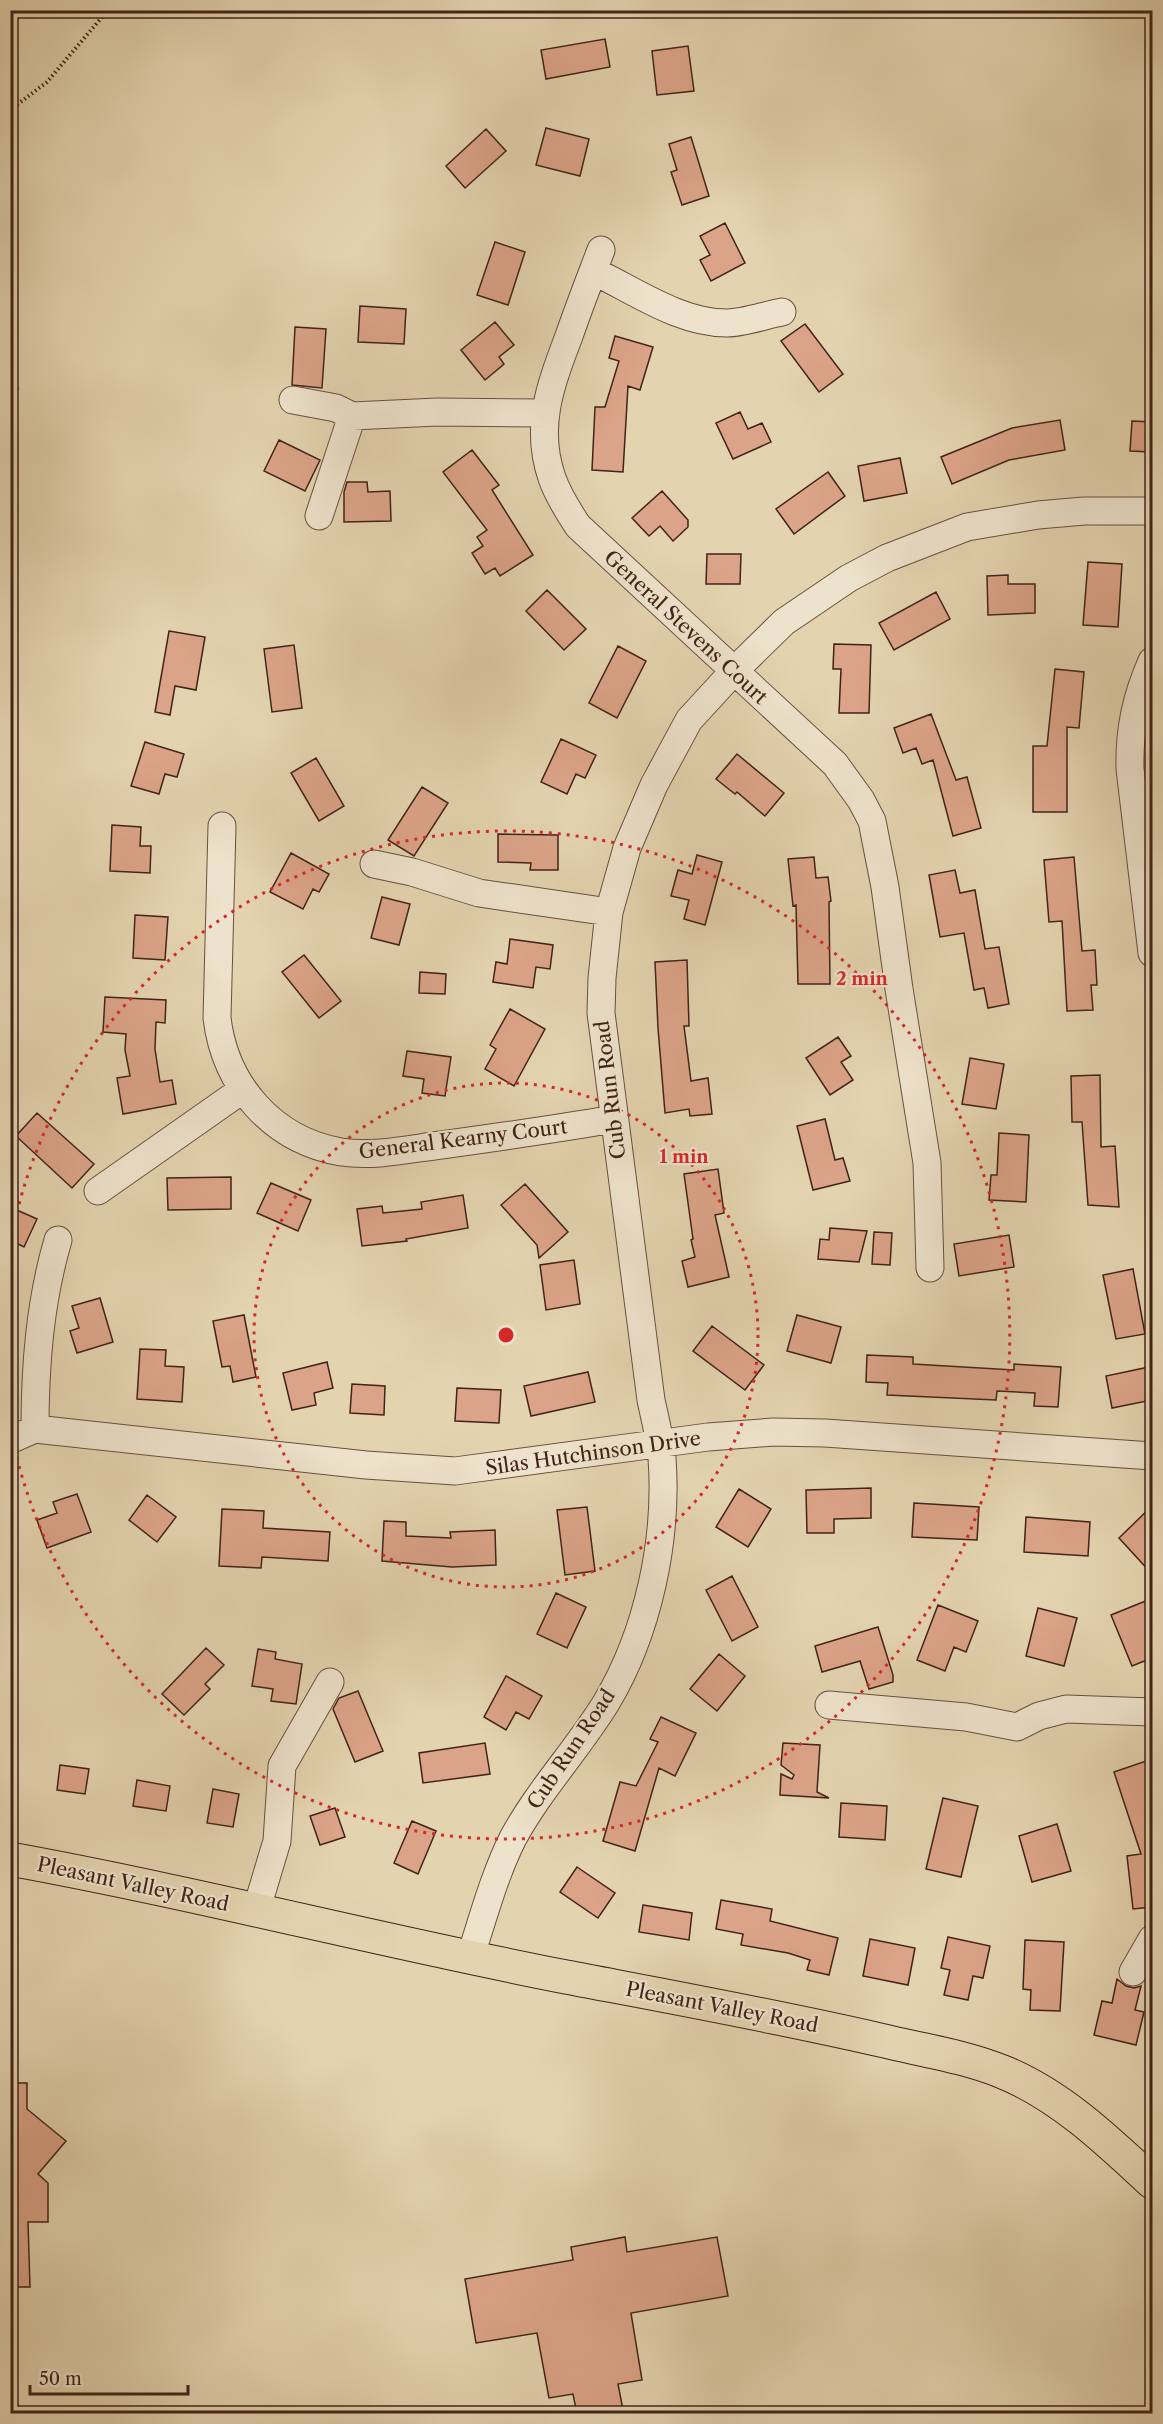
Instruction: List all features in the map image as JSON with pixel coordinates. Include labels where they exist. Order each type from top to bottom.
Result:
[{"type":"main road","name":"Pleasant Valley Road","points":[[10,1858],[106,1876],[470,1958],[839,2030],[964,2060],[1002,2071],[1044,2092],[1117,2149],[1152,2182]]},
{"type":"street","name":"General Stevens Court","points":[[782,312],[727,323],[690,316],[644,298],[597,261],[548,393],[543,429],[546,453],[552,477],[562,501],[578,526],[835,764],[861,800],[875,833],[885,887],[927,1163],[930,1268]]},
{"type":"street","points":[[293,400],[336,408],[352,416],[438,412],[545,413]]},
{"type":"street","points":[[318,516],[352,416]]},
{"type":"street","name":"Cub Run Road","points":[[470,1958],[503,1859],[514,1837],[538,1796],[583,1738],[629,1659],[647,1605],[657,1563],[661,1518],[662,1460],[651,1400],[601,1013],[609,912],[627,848],[654,784],[689,720],[734,671],[784,622],[849,578],[887,558],[967,527],[1061,513],[1152,511]]},
{"type":"street","points":[[1152,661],[1140,690],[1129,742],[1142,784],[1152,953]]},
{"type":"street","name":"General Kearny Court","points":[[222,826],[217,1018],[223,1051],[242,1090],[269,1118],[302,1139],[342,1152],[365,1154],[543,1131],[614,1119]]},
{"type":"street","points":[[374,864],[412,872],[478,893],[609,912]]},
{"type":"street","points":[[98,1191],[242,1090]]},
{"type":"street","points":[[22,1434],[35,1369],[44,1294],[58,1240]]},
{"type":"street","name":"Silas Hutchinson Drive","points":[[22,1434],[455,1472],[660,1444],[773,1432],[804,1432],[1152,1456]]},
{"type":"street","name":"Pleasant Valley Road","points":[[256,1911],[277,1840],[282,1766],[330,1682]]},
{"type":"street","points":[[829,1705],[955,1715],[1017,1727],[1040,1716],[1066,1709],[1152,1712]]},
{"type":"street","points":[[1133,1972],[1152,1939]]},
{"type":"path","points":[[10,110],[47,82],[108,10]]},
{"type":"path","points":[[10,357],[17,389],[10,409]]},
{"type":"building","points":[[605,39],[610,67],[546,79],[541,50]]},
{"type":"building","points":[[688,46],[694,91],[657,95],[652,51]]},
{"type":"building","points":[[546,128],[589,139],[580,176],[536,165]]},
{"type":"building","points":[[486,129],[506,151],[465,188],[446,166]]},
{"type":"building","points":[[691,137],[709,196],[682,205],[671,172],[677,170],[669,144]]},
{"type":"building","points":[[725,223],[745,263],[711,281],[700,260],[710,255],[700,236]]},
{"type":"building","points":[[495,242],[525,252],[508,305],[477,295]]},
{"type":"building","points":[[360,306],[406,309],[404,344],[358,342]]},
{"type":"building","points":[[495,322],[514,345],[499,357],[504,364],[485,380],[461,350]]},
{"type":"building","points":[[805,324],[843,374],[819,392],[781,341]]},
{"type":"building","points":[[295,327],[326,329],[322,388],[292,385]]},
{"type":"building","points":[[615,336],[653,347],[640,390],[628,386],[623,472],[592,470],[595,407],[605,407],[619,361],[609,358]]},
{"type":"building","points":[[740,412],[748,429],[762,423],[771,442],[733,459],[716,423]]},
{"type":"building","points":[[1060,420],[1065,450],[1009,460],[952,484],[941,457],[1012,428]]},
{"type":"building","points":[[1132,421],[1152,422],[1152,452],[1130,451]]},
{"type":"building","points":[[279,440],[320,460],[305,491],[264,471]]},
{"type":"building","points":[[472,450],[499,485],[492,490],[533,555],[500,576],[495,568],[485,574],[472,553],[483,546],[477,537],[487,530],[443,472]]},
{"type":"building","points":[[900,458],[907,493],[864,501],[858,466]]},
{"type":"building","points":[[828,472],[845,496],[794,534],[776,509]]},
{"type":"building","points":[[347,482],[367,482],[368,492],[390,491],[391,521],[344,522],[344,492]]},
{"type":"building","points":[[662,491],[688,520],[688,527],[673,541],[660,526],[649,536],[632,518]]},
{"type":"building","points":[[707,554],[741,554],[740,584],[706,584]]},
{"type":"building","points":[[1088,562],[1122,564],[1118,627],[1083,625]]},
{"type":"building","points":[[1008,575],[1008,584],[1035,584],[1035,613],[988,615],[987,576]]},
{"type":"building","points":[[547,590],[586,629],[564,650],[526,611]]},
{"type":"building","points":[[936,592],[950,619],[894,650],[879,623]]},
{"type":"building","points":[[169,631],[205,637],[196,690],[175,686],[170,715],[155,712]]},
{"type":"building","points":[[834,644],[871,645],[869,713],[839,713],[841,669],[833,669]]},
{"type":"building","points":[[294,645],[302,708],[272,712],[264,649]]},
{"type":"building","points":[[618,646],[646,661],[617,718],[589,703]]},
{"type":"building","points":[[1055,669],[1084,672],[1079,728],[1067,727],[1067,812],[1033,812],[1033,746],[1047,746]]},
{"type":"building","points":[[931,714],[956,780],[967,777],[981,828],[953,836],[933,760],[922,764],[916,748],[903,753],[894,728]]},
{"type":"building","points":[[561,739],[596,755],[585,778],[576,774],[567,794],[541,782]]},
{"type":"building","points":[[145,742],[184,754],[177,777],[165,774],[159,794],[131,786]]},
{"type":"building","points":[[737,754],[784,793],[765,816],[737,792],[735,794],[716,779]]},
{"type":"building","points":[[316,758],[344,806],[319,821],[291,773]]},
{"type":"building","points":[[422,787],[448,803],[414,856],[388,840]]},
{"type":"building","points":[[112,825],[141,827],[140,846],[151,846],[150,873],[110,871]]},
{"type":"building","points":[[498,834],[558,835],[558,870],[530,870],[531,863],[498,862]]},
{"type":"building","points":[[291,853],[329,874],[319,892],[313,889],[303,909],[270,892]]},
{"type":"building","points":[[697,855],[722,862],[705,925],[684,919],[689,900],[671,896],[678,870],[692,874]]},
{"type":"building","points":[[814,857],[816,878],[828,877],[831,901],[829,902],[830,984],[798,984],[796,905],[793,906],[788,859]]},
{"type":"building","points":[[1074,857],[1082,951],[1095,950],[1097,985],[1091,985],[1093,1010],[1067,1011],[1062,921],[1049,922],[1044,860]]},
{"type":"building","points":[[955,870],[960,893],[975,890],[985,949],[999,947],[1009,1004],[988,1008],[984,988],[974,990],[964,933],[940,937],[929,875]]},
{"type":"building","points":[[382,897],[410,904],[399,945],[371,938]]},
{"type":"building","points":[[135,915],[168,917],[165,960],[133,958]]},
{"type":"building","points":[[510,939],[553,945],[550,969],[536,967],[533,988],[493,982],[496,962],[507,964]]},
{"type":"building","points":[[304,955],[341,1001],[319,1018],[282,972]]},
{"type":"building","points":[[687,960],[689,1026],[684,1026],[691,1081],[708,1078],[712,1114],[690,1116],[689,1109],[665,1113],[655,962]]},
{"type":"building","points":[[420,972],[446,974],[445,994],[419,993]]},
{"type":"building","points":[[105,997],[166,1000],[165,1023],[156,1022],[155,1049],[160,1082],[172,1080],[176,1104],[123,1114],[117,1078],[130,1076],[125,1050],[126,1034],[103,1032]]},
{"type":"building","points":[[510,1009],[545,1029],[514,1086],[485,1069],[496,1049],[490,1045]]},
{"type":"building","points":[[838,1037],[851,1056],[841,1062],[853,1080],[830,1095],[806,1058]]},
{"type":"building","points":[[407,1051],[451,1057],[445,1096],[422,1093],[424,1079],[403,1076]]},
{"type":"building","points":[[970,1058],[1004,1064],[996,1109],[962,1104]]},
{"type":"building","points":[[1100,1075],[1101,1147],[1115,1146],[1119,1207],[1088,1205],[1082,1122],[1072,1122],[1071,1076]]},
{"type":"building","points":[[37,1113],[94,1164],[72,1188],[16,1136]]},
{"type":"building","points":[[825,1119],[835,1160],[843,1158],[850,1181],[813,1190],[797,1126]]},
{"type":"building","points":[[999,1133],[1029,1135],[1026,1202],[989,1200],[991,1175],[997,1175]]},
{"type":"building","points":[[718,1169],[724,1213],[715,1215],[729,1277],[688,1287],[682,1261],[695,1257],[684,1174]]},
{"type":"building","points":[[231,1177],[231,1209],[168,1210],[167,1178]]},
{"type":"building","points":[[271,1183],[311,1200],[298,1231],[257,1213]]},
{"type":"building","points":[[525,1184],[568,1232],[539,1258],[537,1245],[501,1205]]},
{"type":"building","points":[[463,1195],[468,1228],[406,1239],[407,1241],[362,1246],[357,1209],[382,1206],[383,1213],[422,1209],[421,1202]]},
{"type":"building","points":[[10,1207],[37,1219],[24,1247],[10,1240]]},
{"type":"building","points":[[830,1228],[867,1231],[859,1262],[818,1259],[820,1239],[829,1240]]},
{"type":"building","points":[[874,1232],[892,1233],[890,1265],[872,1264]]},
{"type":"building","points":[[1009,1235],[1014,1267],[959,1276],[954,1244]]},
{"type":"building","points":[[574,1260],[580,1304],[546,1310],[540,1265]]},
{"type":"building","points":[[1133,1269],[1145,1334],[1116,1339],[1103,1275]]},
{"type":"building","points":[[100,1298],[113,1342],[77,1353],[70,1331],[79,1328],[72,1306]]},
{"type":"building","points":[[244,1315],[256,1377],[233,1382],[230,1366],[222,1367],[213,1321]]},
{"type":"building","points":[[797,1315],[841,1327],[831,1363],[787,1351]]},
{"type":"building","points":[[712,1326],[764,1365],[745,1390],[693,1351]]},
{"type":"building","points":[[140,1349],[166,1350],[165,1366],[184,1367],[182,1402],[137,1399]]},
{"type":"building","points":[[867,1355],[913,1357],[913,1364],[1014,1370],[1014,1364],[1061,1367],[1058,1407],[1034,1406],[1035,1393],[997,1391],[996,1400],[887,1395],[888,1383],[866,1382]]},
{"type":"building","points":[[327,1362],[333,1388],[314,1393],[316,1405],[292,1410],[283,1373]]},
{"type":"building","points":[[1149,1367],[1152,1400],[1112,1408],[1106,1376]]},
{"type":"building","points":[[588,1372],[595,1402],[531,1416],[524,1386]]},
{"type":"building","points":[[352,1384],[385,1386],[384,1415],[350,1413]]},
{"type":"building","points":[[457,1388],[501,1390],[499,1423],[455,1421]]},
{"type":"building","points":[[871,1488],[871,1518],[834,1519],[834,1533],[807,1533],[806,1490]]},
{"type":"building","points":[[739,1489],[771,1509],[748,1547],[716,1527]]},
{"type":"building","points":[[77,1494],[91,1532],[47,1548],[37,1520],[57,1513],[53,1502]]},
{"type":"building","points":[[147,1495],[176,1517],[157,1542],[129,1520]]},
{"type":"building","points":[[914,1503],[979,1507],[977,1540],[912,1537]]},
{"type":"building","points":[[1152,1506],[1152,1574],[1119,1538]]},
{"type":"building","points":[[587,1507],[595,1571],[565,1575],[557,1510]]},
{"type":"building","points":[[222,1509],[264,1511],[263,1528],[330,1532],[328,1561],[262,1557],[261,1568],[219,1566]]},
{"type":"building","points":[[1026,1517],[1090,1522],[1088,1556],[1024,1552]]},
{"type":"building","points":[[384,1521],[406,1522],[406,1536],[451,1538],[450,1532],[495,1530],[496,1565],[452,1567],[382,1561]]},
{"type":"building","points":[[732,1576],[758,1627],[732,1641],[706,1590]]},
{"type":"building","points":[[556,1593],[586,1607],[567,1648],[537,1634]]},
{"type":"building","points":[[1148,1600],[1152,1611],[1152,1658],[1132,1666],[1111,1615]]},
{"type":"building","points":[[938,1605],[978,1621],[966,1652],[954,1647],[945,1671],[917,1660]]},
{"type":"building","points":[[1038,1608],[1077,1618],[1064,1666],[1026,1656]]},
{"type":"building","points":[[878,1627],[893,1675],[893,1682],[869,1689],[860,1661],[822,1672],[815,1646]]},
{"type":"building","points":[[206,1648],[224,1665],[205,1684],[210,1689],[184,1715],[162,1694]]},
{"type":"building","points":[[258,1649],[276,1652],[275,1659],[302,1664],[296,1704],[271,1701],[273,1689],[252,1686]]},
{"type":"building","points":[[719,1654],[745,1676],[717,1711],[690,1689]]},
{"type":"building","points":[[506,1676],[542,1696],[529,1719],[516,1712],[506,1730],[484,1717]]},
{"type":"building","points":[[358,1691],[383,1751],[355,1762],[333,1709],[339,1698]]},
{"type":"building","points":[[661,1717],[696,1733],[675,1776],[659,1768],[635,1851],[603,1841],[620,1782],[636,1786],[658,1742],[650,1739]]},
{"type":"building","points":[[485,1743],[490,1774],[423,1783],[419,1753]]},
{"type":"building","points":[[783,1743],[820,1745],[817,1792],[829,1798],[780,1795],[781,1774],[792,1779],[794,1775],[781,1765]]},
{"type":"building","points":[[1152,1759],[1152,1907],[1133,1909],[1127,1856],[1141,1854],[1114,1772]]},
{"type":"building","points":[[60,1765],[89,1769],[85,1794],[57,1790]]},
{"type":"building","points":[[137,1780],[170,1786],[166,1811],[133,1806]]},
{"type":"building","points":[[213,1789],[239,1794],[233,1827],[207,1823]]},
{"type":"building","points":[[943,1798],[978,1806],[961,1877],[926,1869]]},
{"type":"building","points":[[841,1803],[887,1806],[885,1840],[839,1837]]},
{"type":"building","points":[[335,1808],[345,1837],[320,1845],[310,1816]]},
{"type":"building","points":[[412,1821],[436,1831],[418,1874],[394,1863]]},
{"type":"building","points":[[1057,1824],[1071,1871],[1032,1882],[1019,1836]]},
{"type":"building","points":[[577,1867],[615,1893],[598,1918],[560,1892]]},
{"type":"building","points":[[721,1900],[772,1909],[770,1921],[838,1938],[829,1975],[807,1970],[810,1960],[788,1953],[741,1945],[743,1934],[716,1929]]},
{"type":"building","points":[[643,1905],[692,1913],[689,1940],[639,1932]]},
{"type":"building","points":[[948,1937],[990,1946],[983,1978],[973,1976],[968,2000],[944,1995],[950,1970],[941,1968]]},
{"type":"building","points":[[870,1939],[915,1948],[908,1985],[863,1976]]},
{"type":"building","points":[[1025,1940],[1064,1942],[1060,2011],[1030,2010],[1031,1990],[1023,1989]]},
{"type":"building","points":[[1117,1979],[1126,1986],[1134,1988],[1141,1986],[1135,2010],[1144,2012],[1136,2045],[1094,2035],[1102,2001],[1112,2003]]},
{"type":"building","points":[[10,2083],[27,2083],[27,2109],[66,2141],[38,2174],[48,2183],[48,2222],[28,2222],[30,2287],[10,2287]]},
{"type":"building","points":[[625,2237],[627,2252],[717,2237],[728,2296],[631,2313],[642,2380],[618,2384],[623,2410],[603,2414],[577,2414],[573,2394],[549,2398],[537,2333],[476,2343],[465,2279],[573,2260],[571,2247]]}]
